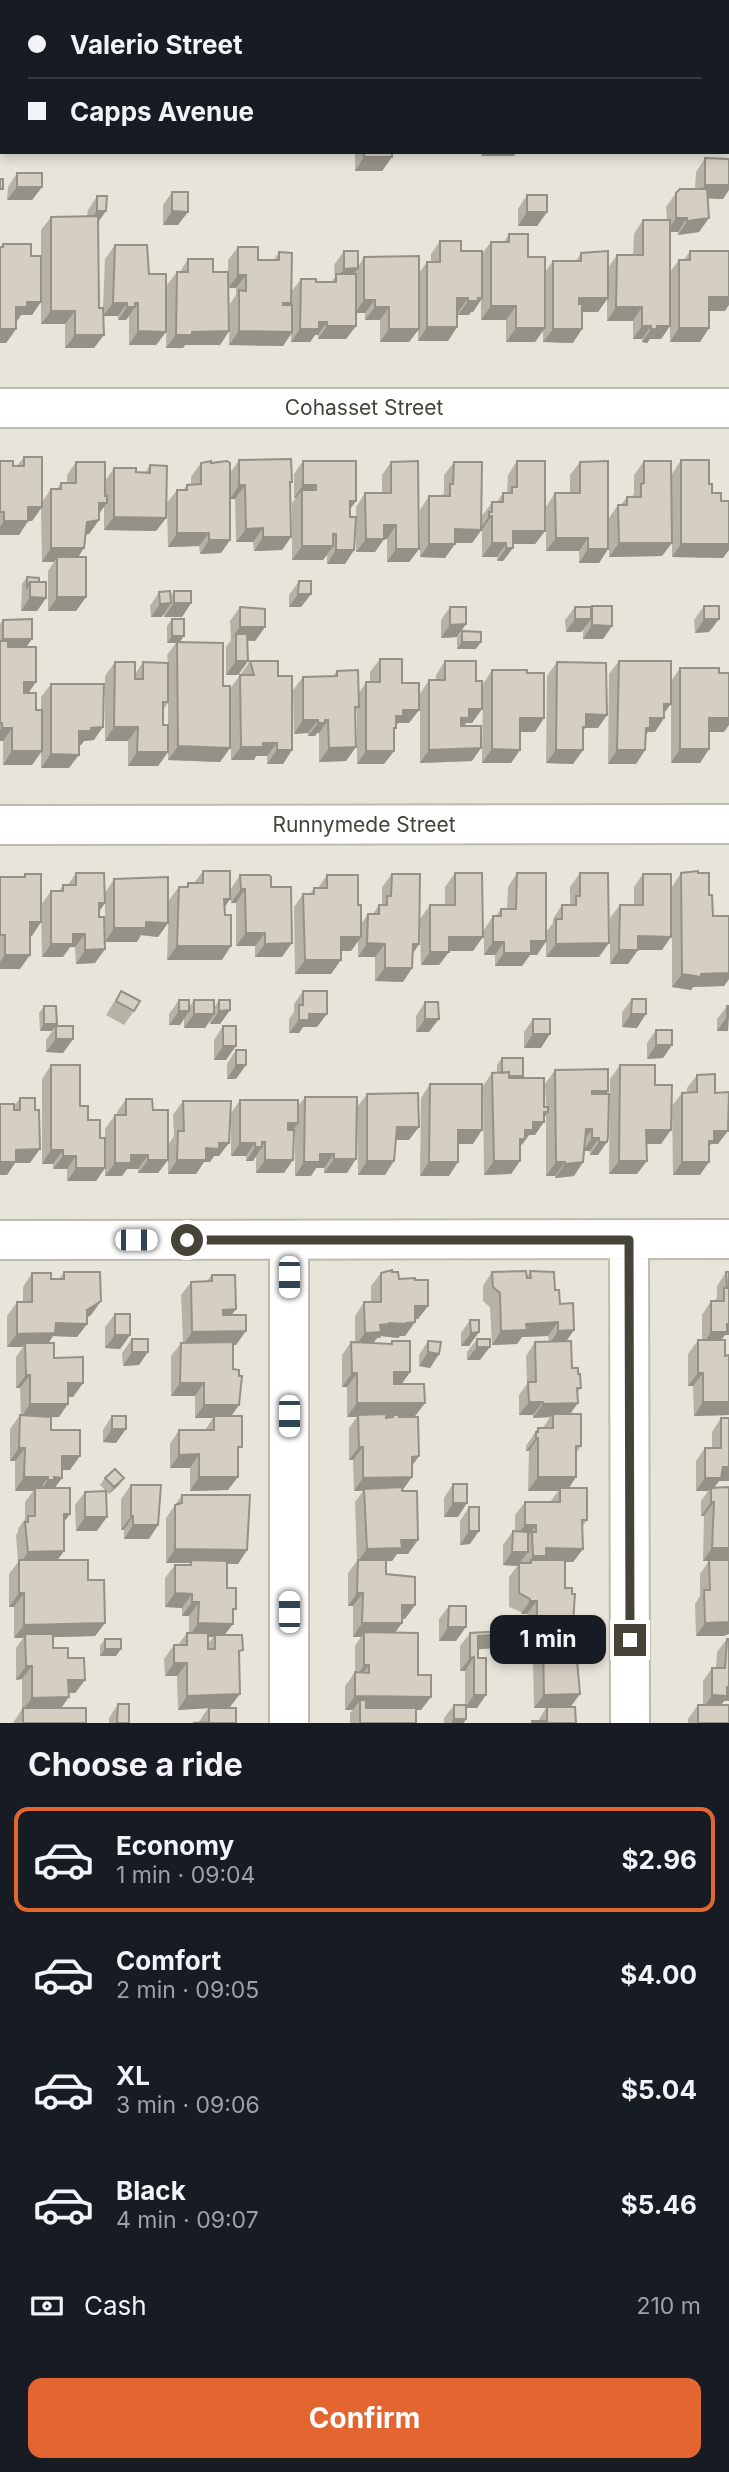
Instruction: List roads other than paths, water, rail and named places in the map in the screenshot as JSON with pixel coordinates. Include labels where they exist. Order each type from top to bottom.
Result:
[{"type":"street","points":[[495,0],[640,0]]},
{"type":"street","name":"Cohasset Street","points":[[0,408],[729,408]]},
{"type":"street","name":"Runnymede Street","points":[[0,825],[729,824]]},
{"type":"street","points":[[0,1240],[729,1240]]},
{"type":"street","points":[[289,1240],[289,1723]]},
{"type":"street","points":[[629,1240],[630,1723]]}]
